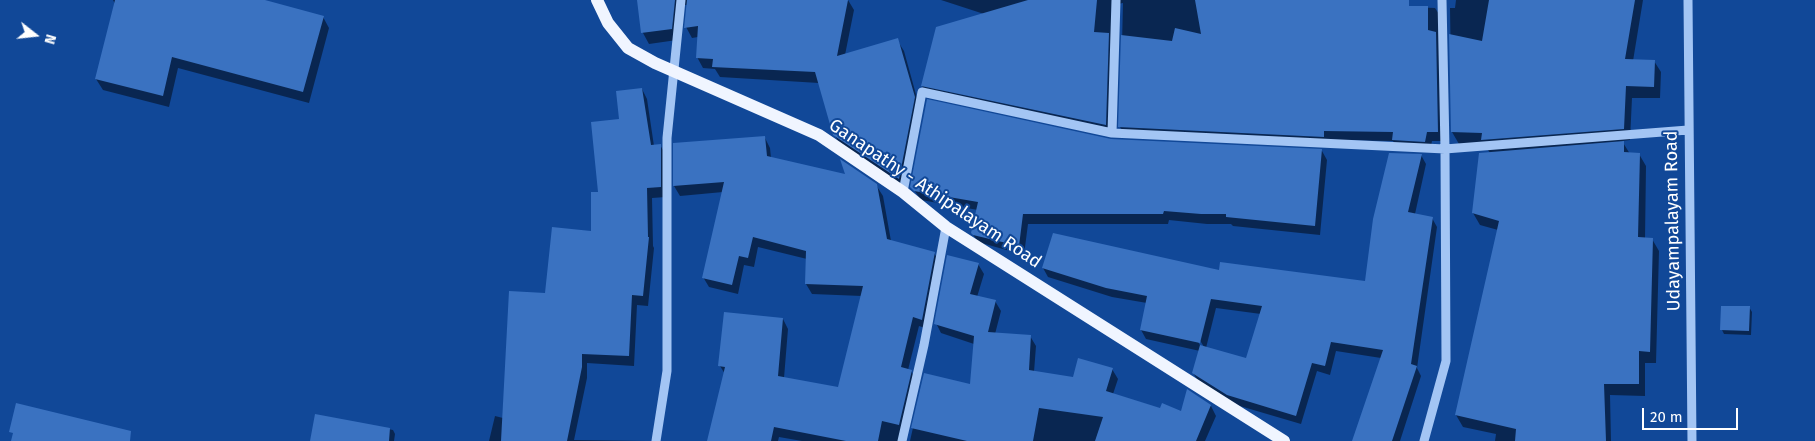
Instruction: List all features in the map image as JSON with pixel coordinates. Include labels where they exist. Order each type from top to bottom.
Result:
[{"type":"main road","name":"Ganapathy - Athipalayam Road","points":[[597,0],[608,23],[628,48],[654,63],[819,135],[903,192],[946,227],[1284,441]]},
{"type":"street","points":[[656,441],[667,371],[668,138],[681,0]]},
{"type":"street","points":[[1112,133],[1116,0]]},
{"type":"street","points":[[1424,441],[1446,361],[1442,0]]},
{"type":"street","name":"Udayampalayam Road","points":[[1688,0],[1692,441]]},
{"type":"street","points":[[903,192],[922,92],[1112,133],[1445,148],[1688,130]]},
{"type":"street","points":[[902,441],[924,344],[946,227]]},
{"type":"building","points":[[115,0],[265,0],[324,16],[303,92],[172,57],[163,96],[95,79]]},
{"type":"building","points":[[637,0],[675,0],[672,29],[641,33]]},
{"type":"building","points":[[687,0],[848,0],[837,56],[898,38],[915,97],[899,179],[833,135],[815,72],[712,67],[713,59],[696,58],[698,26],[684,28]]},
{"type":"building","points":[[1028,0],[1097,0],[1094,32],[1109,33],[1106,125],[921,86],[936,27]]},
{"type":"building","points":[[1195,0],[1409,0],[1409,6],[1428,6],[1428,30],[1436,32],[1438,132],[1427,132],[1425,142],[1392,140],[1393,132],[1324,131],[1324,137],[1118,127],[1121,35],[1172,41],[1175,28],[1201,34]]},
{"type":"building","points":[[1489,0],[1635,0],[1625,59],[1655,60],[1654,87],[1626,86],[1624,129],[1481,140],[1482,133],[1451,132],[1449,34],[1482,41]]},
{"type":"building","points":[[642,88],[651,145],[661,144],[661,187],[647,188],[649,237],[643,296],[632,295],[629,356],[582,354],[582,367],[567,441],[501,441],[509,291],[545,293],[552,227],[591,231],[591,192],[598,192],[591,122],[619,119],[616,91]]},
{"type":"building","points":[[927,99],[1111,139],[1322,149],[1315,226],[1226,217],[1226,214],[1164,211],[1163,214],[1023,214],[1019,246],[973,235],[971,233],[978,202],[914,191],[910,187]]},
{"type":"building","points":[[765,136],[767,156],[845,174],[840,159],[877,184],[887,239],[935,252],[922,320],[913,317],[901,367],[912,370],[899,425],[882,421],[878,441],[846,441],[774,427],[771,441],[707,441],[725,367],[718,366],[724,312],[783,318],[778,376],[838,387],[863,286],[805,284],[806,251],[753,237],[748,258],[739,256],[732,285],[702,278],[724,182],[673,186],[673,143]]},
{"type":"building","points":[[1624,141],[1624,152],[1640,153],[1638,237],[1653,238],[1650,352],[1639,351],[1639,384],[1604,384],[1606,441],[1515,441],[1516,429],[1455,415],[1499,221],[1472,213],[1479,153]]},
{"type":"building","points":[[1389,153],[1422,154],[1408,212],[1433,217],[1411,364],[1417,366],[1392,441],[1352,441],[1383,350],[1331,342],[1325,366],[1312,363],[1296,416],[1227,395],[1192,373],[1200,345],[1246,358],[1262,306],[1211,299],[1200,343],[1140,330],[1147,296],[1106,288],[1042,268],[1053,233],[1219,270],[1220,262],[1365,281],[1373,219]]},
{"type":"building","points":[[947,255],[979,263],[970,294],[996,300],[988,332],[1031,335],[1029,370],[1073,377],[1078,358],[1113,368],[1106,391],[1160,408],[1162,403],[1181,411],[1187,389],[1211,405],[1196,441],[1095,441],[1103,417],[1039,408],[1033,441],[967,441],[911,428],[924,373],[970,384],[974,336],[934,324]]},
{"type":"building","points":[[1721,306],[1750,306],[1749,331],[1720,330]]},
{"type":"building","points":[[16,403],[131,431],[130,441],[11,441],[13,433],[9,432]]},
{"type":"building","points":[[315,414],[390,428],[389,441],[310,441]]}]
